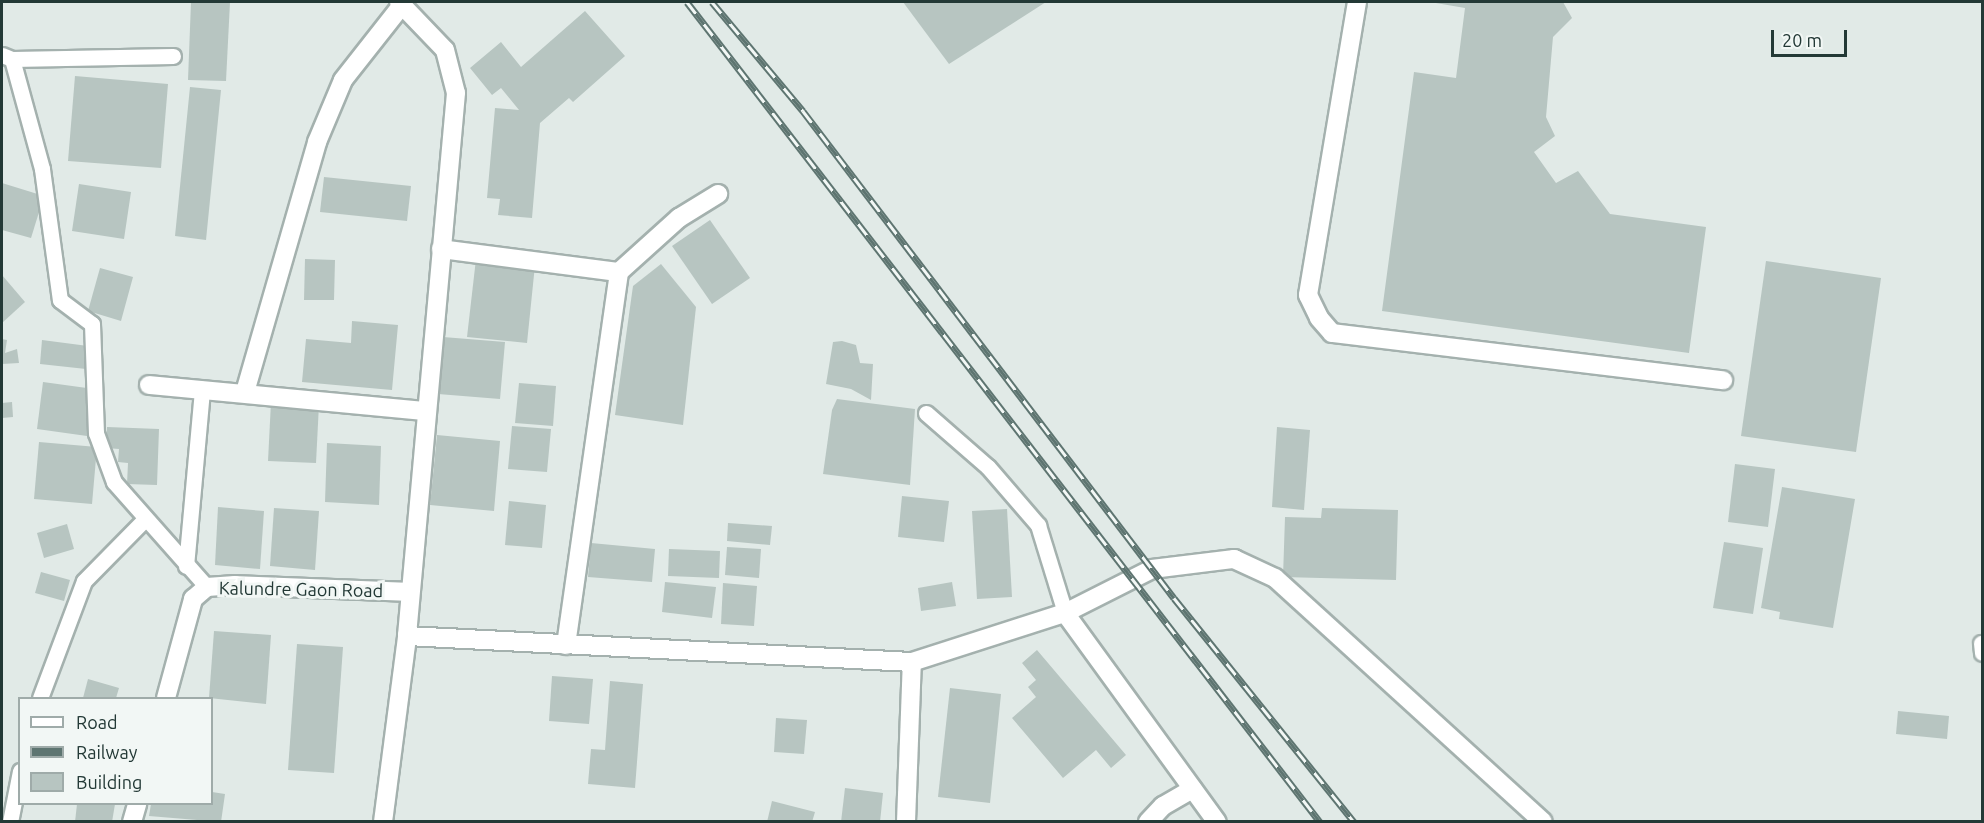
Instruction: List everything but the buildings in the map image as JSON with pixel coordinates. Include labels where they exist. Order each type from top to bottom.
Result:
[{"type":"street","points":[[1357,2],[1308,295],[1319,318],[1332,333],[1723,380]]},
{"type":"street","points":[[245,392],[317,142],[343,80],[401,3],[445,50],[456,93],[409,592],[407,636],[383,822]]},
{"type":"street","points":[[566,645],[620,272],[680,218],[718,194]]},
{"type":"street","points":[[441,249],[620,272]]},
{"type":"street","points":[[149,385],[245,392],[426,411]]},
{"type":"street","points":[[407,636],[912,662],[1065,613],[1152,569],[1234,559],[1275,578],[1543,822]]},
{"type":"street","name":"Kalundre Gaon Road","points":[[167,697],[193,599],[207,588],[235,585],[409,592]]},
{"type":"street","points":[[1065,613],[1217,822]]},
{"type":"street","points":[[906,822],[912,662]]},
{"type":"street","points":[[1148,822],[1163,806],[1193,789]]},
{"type":"street","points":[[132,822],[137,805]]},
{"type":"lane","points":[[173,56],[7,57],[42,170],[60,300],[92,324],[96,433],[114,482],[144,520],[207,588]]},
{"type":"lane","points":[[186,566],[202,389]]},
{"type":"lane","points":[[926,413],[988,467],[1038,525],[1065,613]]},
{"type":"lane","points":[[41,697],[84,581],[144,520]]},
{"type":"lane","points":[[10,822],[18,781]]},
{"type":"railway","points":[[687,2],[1320,822]]},
{"type":"railway","points":[[712,2],[803,111],[1174,598],[1354,822]]}]
